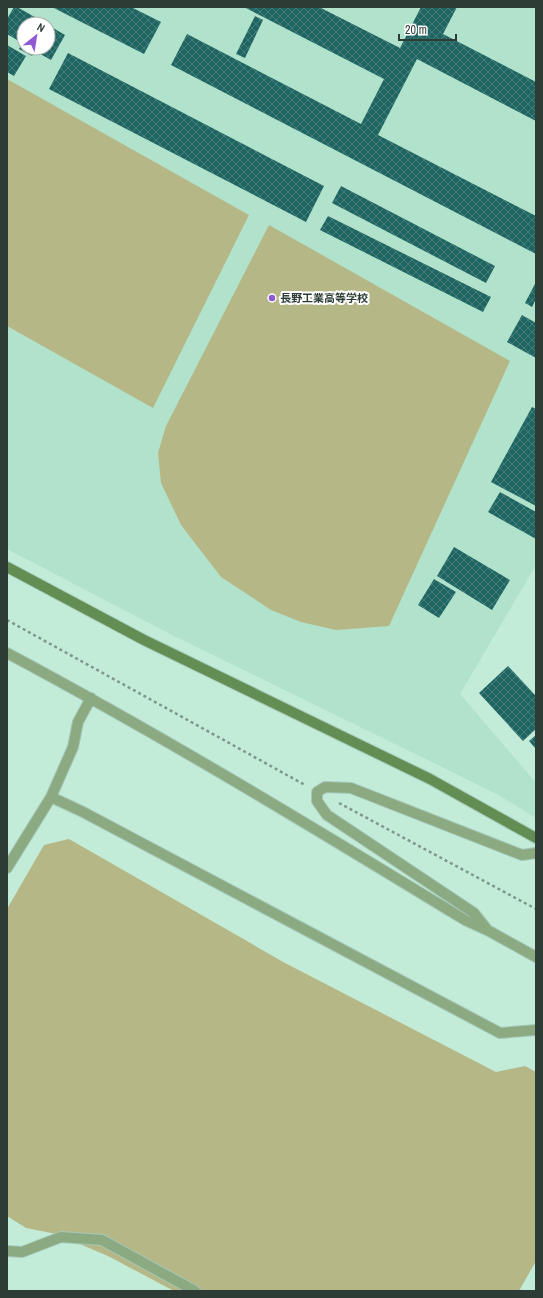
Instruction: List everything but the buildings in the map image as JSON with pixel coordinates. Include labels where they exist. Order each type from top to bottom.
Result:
[{"type":"street","points":[[7,567],[144,640],[430,779],[536,838]]},
{"type":"lane","points":[[7,653],[91,698],[282,809],[465,920],[489,931],[536,957]]},
{"type":"lane","points":[[7,868],[51,797],[73,747],[78,722],[91,698]]},
{"type":"lane","points":[[489,931],[474,914],[328,815],[317,801],[317,792],[325,786],[351,788],[522,855],[536,853]]},
{"type":"lane","points":[[51,797],[83,812],[500,1033],[536,1030]]},
{"type":"lane","points":[[7,1251],[22,1252],[61,1237],[102,1240],[195,1291]]},
{"type":"path","points":[[7,620],[317,792],[536,909]]},
{"type":"shaded area","name":"長野工業高等学校","points":[[7,7],[536,7],[536,565],[460,694],[536,783],[536,818],[497,794],[172,635],[7,549]]},
{"type":"shaded area","points":[[7,79],[249,215],[153,408],[7,326]]},
{"type":"shaded area","points":[[269,225],[510,361],[389,626],[336,630],[301,622],[271,610],[221,577],[181,525],[161,483],[158,453],[166,426]]},
{"type":"shaded area","points":[[69,839],[285,963],[496,1072],[525,1066],[536,1072],[536,1261],[519,1291],[174,1291],[108,1256],[56,1234],[26,1228],[7,1216],[7,909],[44,845]]},
{"type":"place","name":"長野工業高等学校","points":[[272,298]]}]
